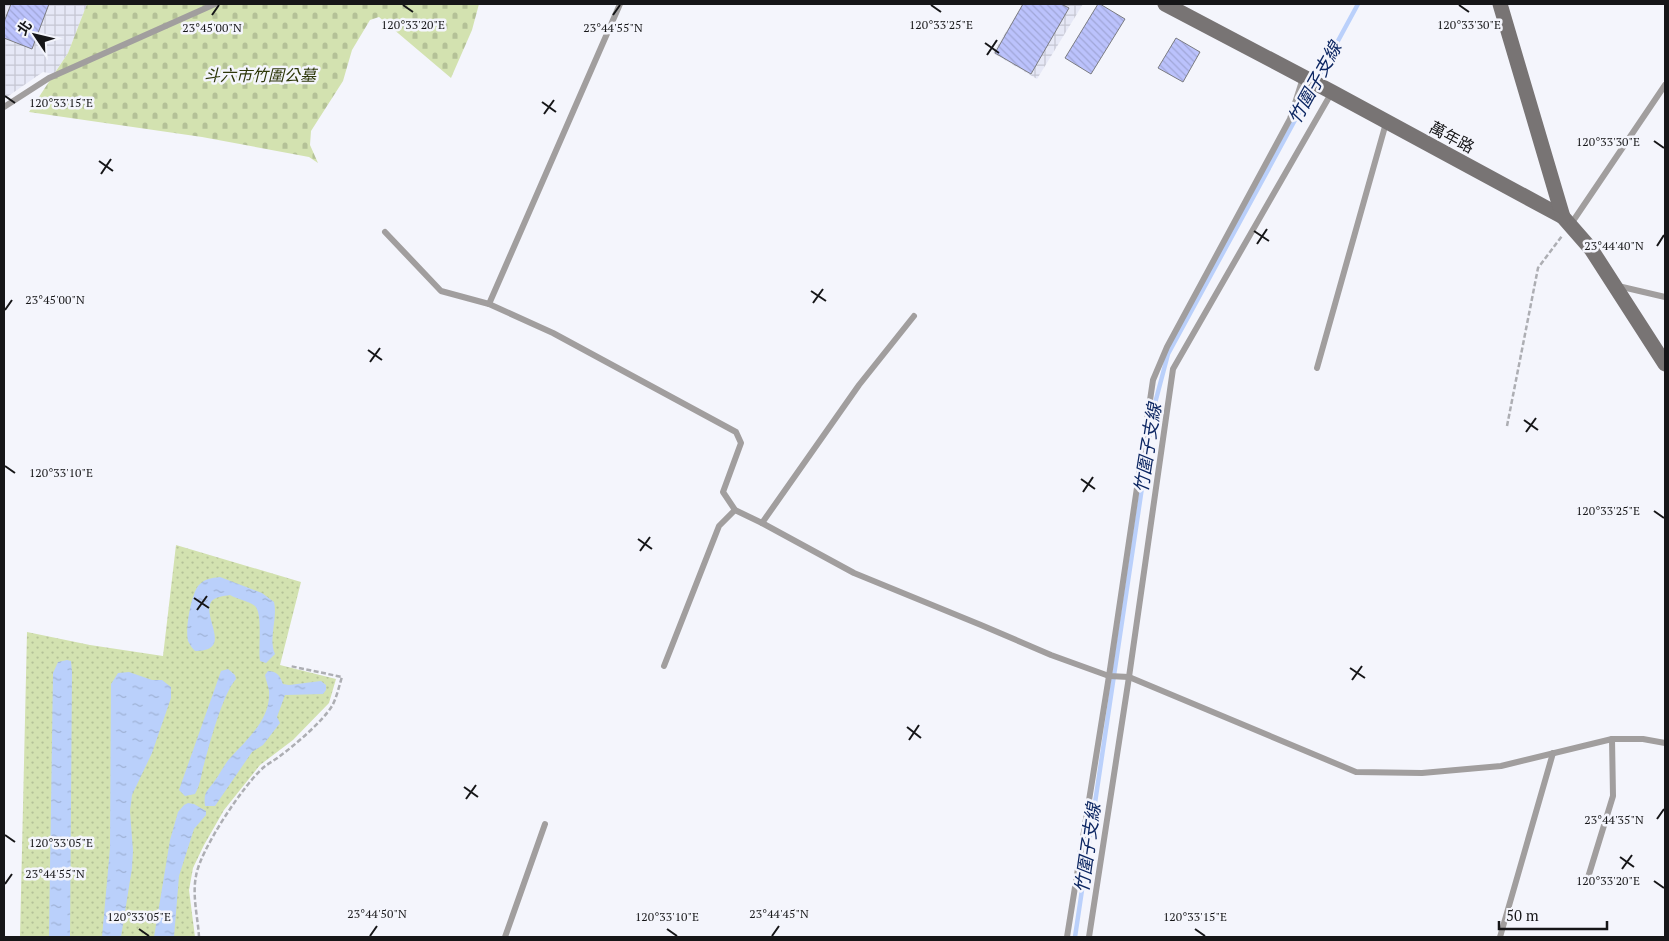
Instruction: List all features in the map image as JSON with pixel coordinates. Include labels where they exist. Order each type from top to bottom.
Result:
[{"type":"street","name":"萬年路","points":[[1165,4],[1303,76],[1566,221],[1591,250],[1665,364]]},
{"type":"street","points":[[1500,4],[1566,221]]},
{"type":"lane","points":[[4,107],[49,78],[215,4]]},
{"type":"lane","points":[[489,304],[620,4]]},
{"type":"lane","points":[[1067,937],[1110,676],[1154,380],[1167,347],[1290,118],[1303,76]]},
{"type":"lane","points":[[1566,221],[1665,85]]},
{"type":"lane","points":[[1088,937],[1129,677],[1173,369],[1332,92]]},
{"type":"lane","points":[[1317,368],[1387,122]]},
{"type":"lane","points":[[385,232],[441,291],[489,304],[554,333],[736,432],[741,443],[723,492],[735,510],[854,573],[1051,655],[1110,676],[1129,677],[1356,772],[1422,773],[1501,766],[1612,739],[1643,739],[1665,743]]},
{"type":"lane","points":[[1615,285],[1665,297]]},
{"type":"lane","points":[[762,523],[859,385],[914,316]]},
{"type":"lane","points":[[664,666],[719,526],[735,510]]},
{"type":"lane","points":[[1586,884],[1613,796],[1612,739]]},
{"type":"lane","points":[[1500,937],[1553,752]]},
{"type":"lane","points":[[505,937],[545,824]]},
{"type":"path","points":[[1507,426],[1538,268],[1566,221]]},
{"type":"path","points":[[200,937],[195,889],[196,876],[204,854],[226,814],[253,778],[320,721],[333,705],[342,677],[290,666]]},
{"type":"shaded area","points":[[4,4],[87,4],[68,53],[54,74],[43,72],[4,99]]},
{"type":"shaded area","points":[[1023,4],[1083,4],[1037,79],[993,53]]},
{"type":"green space","name":"斗六市竹圍公墓","points":[[87,4],[479,4],[472,30],[451,78],[379,17],[370,20],[352,50],[343,81],[311,131],[310,145],[318,163],[309,157],[202,137],[29,112],[68,53]]},
{"type":"green space","points":[[176,545],[301,582],[280,665],[336,679],[329,703],[293,740],[260,765],[224,810],[193,868],[189,890],[195,937],[20,937],[27,632],[90,645],[163,656]]},
{"type":"water","points":[[220,577],[262,593],[274,602],[275,615],[272,642],[275,654],[266,663],[260,661],[260,623],[255,606],[230,595],[217,598],[211,602],[209,609],[215,640],[213,646],[207,650],[195,651],[188,641],[188,621],[195,591],[205,580]]},
{"type":"water","points":[[71,661],[72,672],[70,937],[49,937],[53,673],[58,662]]},
{"type":"water","points":[[228,669],[235,675],[236,679],[221,708],[197,791],[195,794],[185,796],[179,790],[221,671]]},
{"type":"water","points":[[268,671],[278,674],[283,684],[321,681],[326,685],[326,690],[323,694],[285,695],[277,717],[280,723],[263,745],[252,752],[215,806],[205,806],[207,791],[227,762],[251,735],[262,719],[269,701],[269,691],[265,675]]},
{"type":"water","points":[[129,672],[152,680],[162,680],[171,687],[171,698],[152,753],[132,795],[130,811],[133,851],[132,868],[121,937],[102,937],[110,848],[111,684],[118,673]]},
{"type":"water","points":[[188,803],[194,804],[206,811],[206,815],[194,829],[179,876],[174,937],[154,937],[170,840],[178,812]]},
{"type":"building","points":[[11,4],[49,4],[32,49],[4,38],[4,22]]},
{"type":"building","points":[[1023,4],[1061,4],[1069,8],[1031,74],[995,53]]},
{"type":"building","points":[[1098,4],[1125,19],[1091,74],[1065,58]]},
{"type":"building","points":[[1176,38],[1200,52],[1183,82],[1158,68]]},
{"type":"waterway","name":"竹圍子支線","points":[[1075,937],[1154,407],[1168,354],[1358,4]]}]
